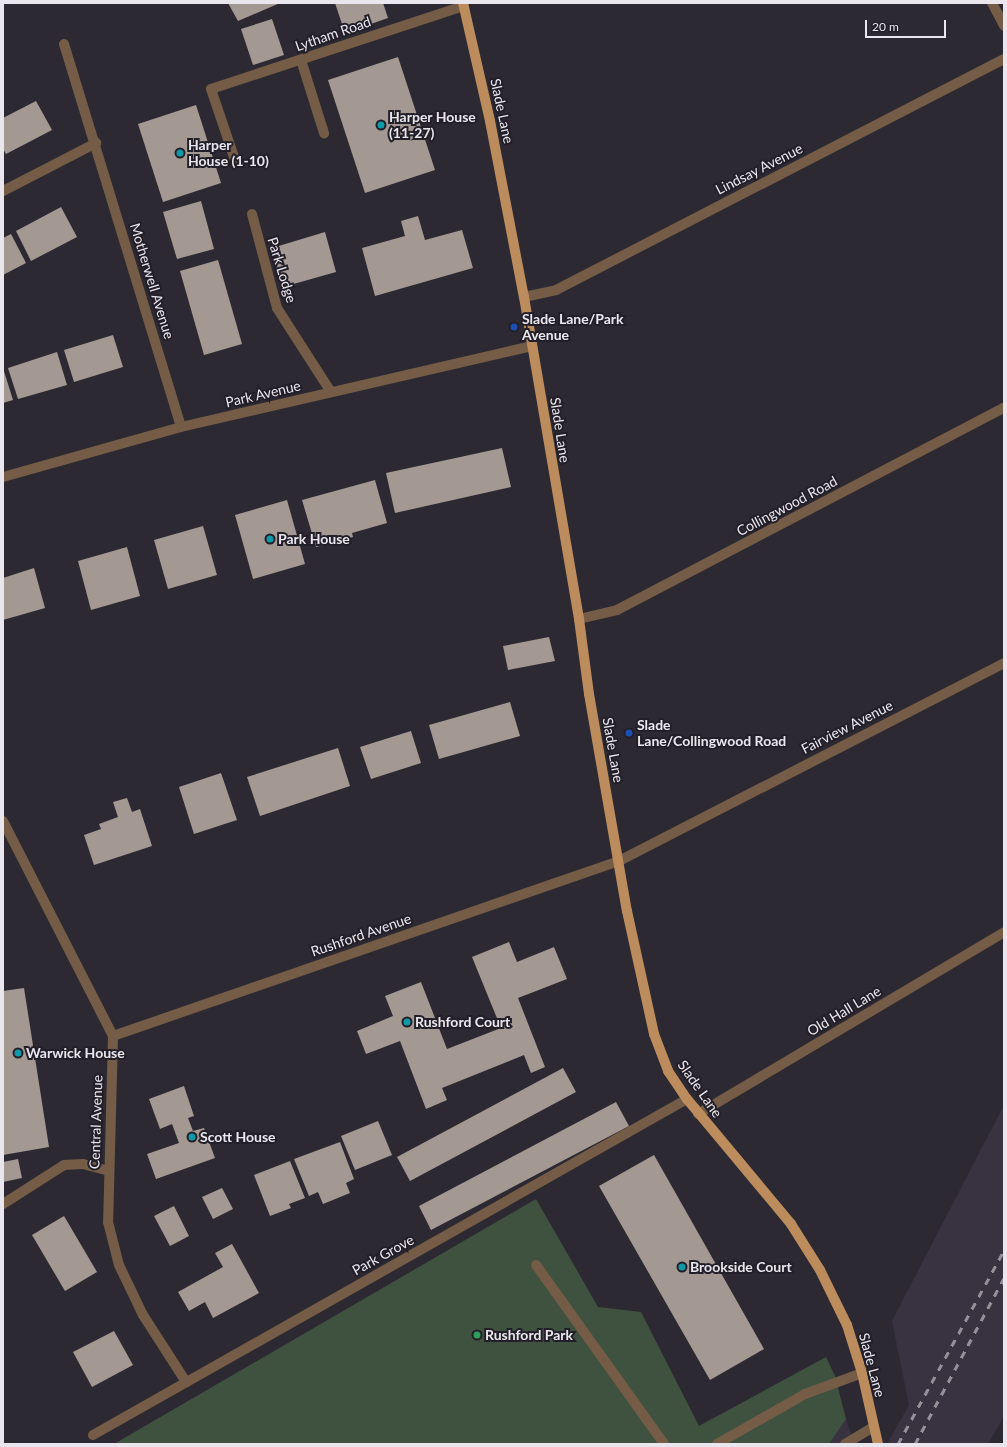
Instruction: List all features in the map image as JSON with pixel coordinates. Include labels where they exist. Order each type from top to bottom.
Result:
[{"type":"main road","name":"Slade Lane","points":[[464,4],[490,121],[524,296],[579,619],[589,694],[618,861],[654,1034],[668,1070],[687,1100],[791,1224],[820,1270],[847,1325],[862,1373],[878,1444]]},
{"type":"street","points":[[992,3],[1004,26]]},
{"type":"street","name":"Lytham Road","points":[[235,160],[211,88],[301,60],[464,4]]},
{"type":"street","name":"Motherwell Avenue","points":[[64,44],[96,142],[181,427]]},
{"type":"street","name":"Lindsay Avenue","points":[[524,296],[556,290],[1004,59]]},
{"type":"street","points":[[301,60],[324,133]]},
{"type":"street","points":[[3,191],[96,142]]},
{"type":"street","name":"Park Lodge","points":[[252,214],[277,308],[331,392]]},
{"type":"street","name":"Park Avenue","points":[[3,477],[181,427],[532,346]]},
{"type":"street","name":"Collingwood Road","points":[[579,619],[617,610],[1004,408]]},
{"type":"street","name":"Fairview Avenue","points":[[618,861],[1004,663]]},
{"type":"street","name":"Central Avenue","points":[[3,821],[113,1036],[108,1222],[120,1265],[143,1315],[186,1382]]},
{"type":"street","name":"Rushford Avenue","points":[[113,1036],[618,861]]},
{"type":"street","name":"Old Hall Lane","points":[[698,1114],[1004,932]]},
{"type":"street","name":"Park Grove","points":[[93,1435],[687,1100]]},
{"type":"street","points":[[3,1204],[64,1165],[83,1164],[109,1171]]},
{"type":"street","points":[[536,1265],[664,1444]]},
{"type":"street","points":[[717,1444],[805,1394],[862,1373]]},
{"type":"street","points":[[845,1444],[873,1427]]},
{"type":"shaded area","points":[[1004,1105],[1004,1416],[988,1444],[887,1444],[909,1405],[892,1321]]},
{"type":"shaded area","points":[[846,1419],[854,1444],[829,1444]]},
{"type":"green space","name":"Rushford Park","points":[[536,1199],[598,1307],[641,1312],[699,1426],[826,1357],[835,1376],[846,1419],[829,1444],[114,1444]]},
{"type":"building","points":[[228,3],[280,3],[238,21]]},
{"type":"building","points":[[335,3],[383,3],[388,18],[345,33]]},
{"type":"building","points":[[272,19],[284,55],[253,65],[241,29]]},
{"type":"building","name":"Harper House (11-27)","points":[[398,57],[435,170],[365,193],[328,80]]},
{"type":"building","points":[[36,101],[52,130],[6,154],[3,149],[3,118]]},
{"type":"building","name":"Harper House (1-10)","points":[[196,105],[221,183],[163,202],[138,124]]},
{"type":"building","points":[[201,201],[214,249],[177,259],[163,212]]},
{"type":"building","points":[[61,207],[77,237],[31,261],[16,231]]},
{"type":"building","points":[[418,216],[425,240],[462,230],[473,268],[375,296],[362,248],[405,236],[401,221]]},
{"type":"building","points":[[325,232],[336,272],[283,287],[272,248]]},
{"type":"building","points":[[11,234],[26,263],[3,275],[3,238]]},
{"type":"building","points":[[218,260],[242,344],[204,355],[180,271]]},
{"type":"building","points":[[113,335],[123,367],[74,382],[64,350]]},
{"type":"building","points":[[57,352],[67,385],[18,399],[8,368]]},
{"type":"building","points":[[3,368],[13,400],[3,403]]},
{"type":"building","points":[[502,448],[511,487],[395,513],[386,473]]},
{"type":"building","points":[[375,480],[387,523],[352,533],[353,537],[316,547],[302,500]]},
{"type":"building","name":"Park House","points":[[287,500],[305,564],[253,579],[235,515]]},
{"type":"building","points":[[203,526],[217,575],[168,589],[154,540]]},
{"type":"building","points":[[127,547],[140,596],[91,610],[78,561]]},
{"type":"building","points":[[34,568],[45,608],[3,620],[3,578]]},
{"type":"building","points":[[549,637],[555,661],[508,670],[503,646]]},
{"type":"building","points":[[510,702],[520,736],[439,759],[429,725]]},
{"type":"building","points":[[411,731],[421,763],[371,779],[360,747]]},
{"type":"building","points":[[338,748],[350,786],[260,816],[247,777]]},
{"type":"building","points":[[221,773],[237,820],[194,834],[179,787]]},
{"type":"building","points":[[127,798],[132,812],[140,809],[152,846],[94,865],[84,835],[101,829],[99,824],[118,817],[113,802]]},
{"type":"building","name":"Rushford Court","points":[[509,942],[517,962],[554,947],[567,979],[518,998],[545,1067],[531,1073],[524,1055],[442,1088],[447,1100],[426,1109],[400,1041],[366,1054],[357,1031],[393,1016],[385,996],[421,982],[447,1049],[501,1028],[472,957]]},
{"type":"building","name":"Warwick House","points":[[24,988],[49,1147],[3,1155],[3,991]]},
{"type":"building","points":[[563,1068],[576,1092],[410,1181],[397,1157]]},
{"type":"building","name":"Scott House","points":[[184,1086],[194,1116],[188,1118],[193,1131],[204,1128],[215,1158],[156,1179],[147,1154],[179,1143],[172,1124],[160,1129],[149,1099]]},
{"type":"building","points":[[616,1102],[629,1126],[431,1230],[419,1206]]},
{"type":"building","points":[[378,1121],[392,1155],[355,1170],[341,1136]]},
{"type":"building","points":[[340,1142],[354,1179],[346,1183],[350,1193],[323,1204],[318,1192],[309,1196],[294,1159]]},
{"type":"building","name":"Brookside Court","points":[[654,1155],[764,1349],[710,1380],[599,1186]]},
{"type":"building","points":[[18,1159],[22,1178],[3,1182],[3,1162]]},
{"type":"building","points":[[290,1161],[305,1198],[289,1204],[291,1208],[270,1216],[254,1175]]},
{"type":"building","points":[[222,1188],[233,1209],[213,1219],[202,1197]]},
{"type":"building","points":[[174,1206],[189,1236],[170,1246],[154,1216]]},
{"type":"building","points":[[64,1216],[97,1272],[65,1291],[32,1235]]},
{"type":"building","points":[[232,1244],[259,1293],[213,1318],[205,1302],[189,1311],[178,1292],[223,1267],[215,1253]]},
{"type":"building","points":[[114,1331],[133,1365],[92,1387],[73,1352]]},
{"type":"railway","points":[[898,1444],[1004,1250]]},
{"type":"railway","points":[[915,1444],[1004,1278]]},
{"type":"place","name":"Harper House (11-27)","points":[[381,125]]},
{"type":"place","name":"Harper House (1-10)","points":[[180,153]]},
{"type":"place","name":"Slade Lane/Park Avenue","points":[[514,327]]},
{"type":"place","name":"Park House","points":[[270,539]]},
{"type":"place","name":"Slade Lane/Collingwood Road","points":[[629,733]]},
{"type":"place","name":"Rushford Court","points":[[407,1022]]},
{"type":"place","name":"Warwick House","points":[[18,1053]]},
{"type":"place","name":"Scott House","points":[[192,1137]]},
{"type":"place","name":"Brookside Court","points":[[682,1267]]},
{"type":"place","name":"Rushford Park","points":[[477,1335]]}]
